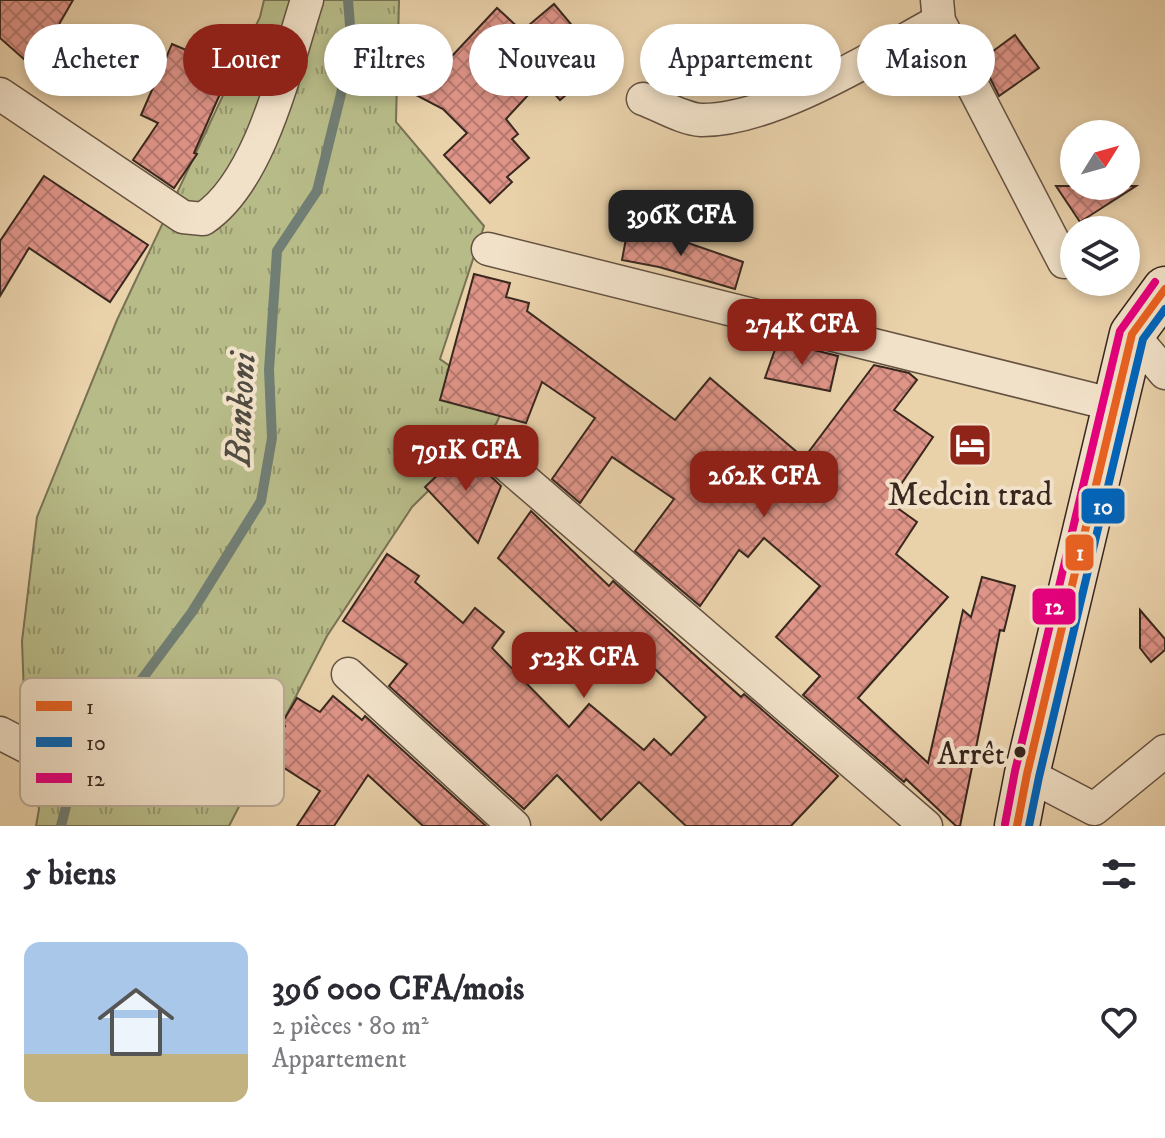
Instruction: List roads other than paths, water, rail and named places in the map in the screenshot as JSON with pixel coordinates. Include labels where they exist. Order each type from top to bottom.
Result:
[{"type":"main road","points":[[1017,826],[1132,334],[1165,289]]},
{"type":"street","points":[[0,94],[183,217],[203,219],[219,209],[258,149],[307,0]]},
{"type":"street","points":[[643,99],[699,120],[750,113],[818,85],[938,11],[1060,254]]},
{"type":"street","points":[[488,249],[1115,405]]},
{"type":"street","points":[[1132,334],[1165,373]]},
{"type":"street","points":[[494,454],[926,826]]},
{"type":"street","points":[[348,674],[514,826]]},
{"type":"street","points":[[0,733],[20,743]]},
{"type":"street","points":[[1027,774],[1101,818],[1165,751]]},
{"type":"waterway","name":"Bankoni","points":[[143,678],[192,612],[261,501],[272,438],[269,370],[277,251],[317,191],[351,38],[348,0]]},
{"type":"waterway","name":"Bankoni","points":[[61,826],[66,806]]},
{"type":"place","name":"Medcin trad","points":[[970,445]]},
{"type":"place","name":"Arrêt","points":[[1020,752]]}]
